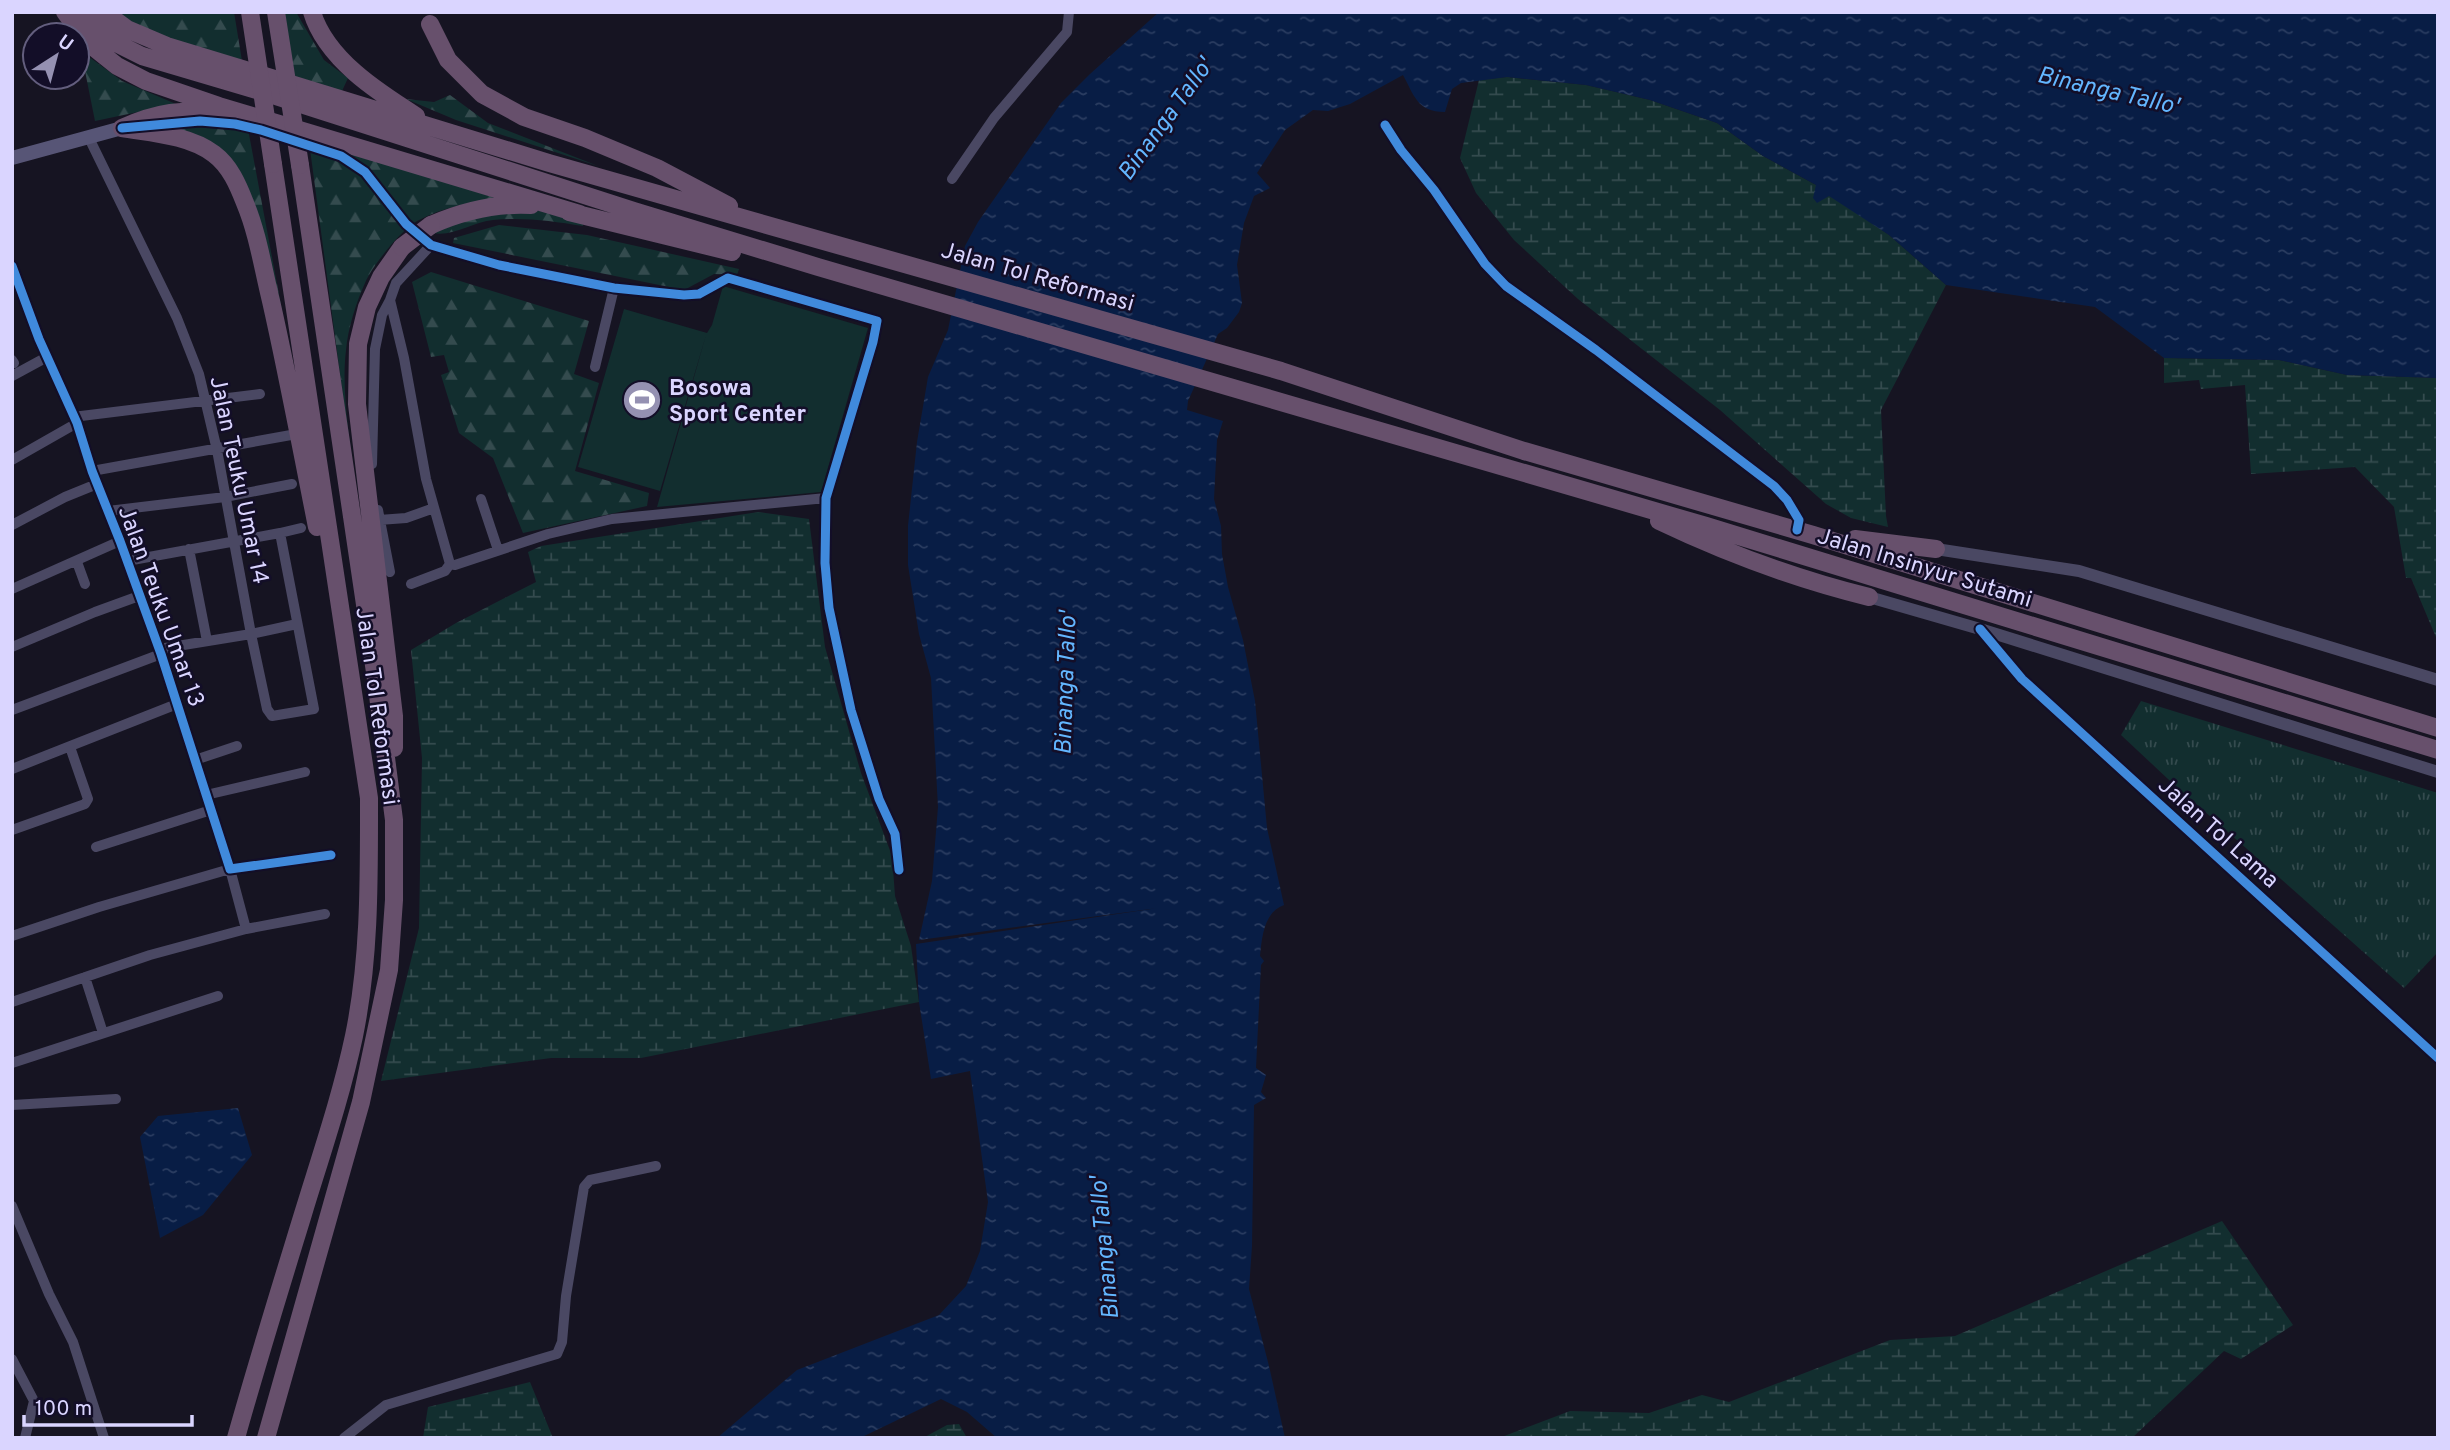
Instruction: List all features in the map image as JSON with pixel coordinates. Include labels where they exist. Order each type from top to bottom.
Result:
[{"type":"highway","points":[[65,12],[87,42],[117,66],[146,81],[278,124],[579,214]]},
{"type":"highway","points":[[83,12],[116,43],[142,56],[818,267]]},
{"type":"highway","points":[[104,12],[127,29],[167,46],[688,204],[782,228]]},
{"type":"highway","name":"Jalan Tol Reformasi","points":[[236,1438],[266,1332],[339,1099],[354,1035],[364,967],[369,905],[369,799],[250,12]]},
{"type":"highway","name":"Jalan Tol Reformasi","points":[[267,1438],[361,1102],[389,970],[394,900],[394,820],[375,672],[276,12]]},
{"type":"highway","points":[[312,12],[327,41],[351,70],[379,93],[437,129]]},
{"type":"highway","points":[[429,18],[448,60],[482,94],[524,117],[584,138],[657,169],[718,201],[782,228]]},
{"type":"highway","points":[[122,128],[151,115],[180,111],[218,112],[278,124]]},
{"type":"highway","points":[[122,128],[176,138],[205,148],[226,166],[246,204],[284,356],[369,799]]},
{"type":"highway","points":[[394,820],[394,716],[357,404],[358,344],[367,307],[380,277],[402,247],[430,225],[455,214],[486,206],[529,204],[764,260],[818,267]]},
{"type":"highway","name":"Jalan Tol Reformasi","points":[[782,228],[1281,371]]},
{"type":"highway","name":"Jalan Insinyur Sutami","points":[[818,267],[1608,497],[2438,750]]},
{"type":"highway","name":"Jalan Insinyur Sutami","points":[[1281,371],[1524,451],[1805,533],[2438,728]]},
{"type":"highway","points":[[1608,497],[1717,548],[1824,586],[1869,597]]},
{"type":"highway","points":[[1805,533],[1936,549]]},
{"type":"main road","points":[[12,158],[122,128]]},
{"type":"street","points":[[952,178],[994,118],[1068,32],[1069,12]]},
{"type":"street","points":[[122,128],[200,121],[235,124],[341,156],[365,172],[406,224],[431,245],[499,265],[614,288],[692,295],[728,278],[877,321],[826,498],[825,563],[833,629],[851,710],[878,799],[895,834],[899,870]]},
{"type":"street","points":[[1385,125],[1485,264],[1506,286],[1596,350],[1774,486],[1793,509],[1805,533]]},
{"type":"street","name":"Jalan Teuku Umar 14","points":[[89,138],[177,318],[199,374],[217,450],[251,634],[269,714],[274,716],[314,709],[297,624]]},
{"type":"street","points":[[390,572],[379,520],[372,460],[373,365],[379,329],[396,283],[431,245]]},
{"type":"street","name":"Jalan Teuku Umar 13","points":[[12,266],[75,420],[160,652],[230,869],[246,929]]},
{"type":"street","points":[[595,367],[614,288]]},
{"type":"street","points":[[390,300],[434,508],[450,564]]},
{"type":"street","points":[[12,376],[47,357]]},
{"type":"street","points":[[12,460],[75,420],[260,394]]},
{"type":"street","points":[[92,471],[291,435]]},
{"type":"street","points":[[12,525],[65,497],[97,484]]},
{"type":"street","points":[[108,511],[225,497],[292,484]]},
{"type":"street","points":[[450,564],[455,565],[548,534],[612,519],[826,498]]},
{"type":"street","points":[[481,499],[498,550]]},
{"type":"street","points":[[379,520],[406,518],[434,508]]},
{"type":"street","points":[[127,561],[300,528]]},
{"type":"street","points":[[12,710],[160,652],[297,624],[280,533]]},
{"type":"street","points":[[12,589],[120,541]]},
{"type":"street","points":[[189,549],[207,641]]},
{"type":"street","points":[[1936,549],[2079,571],[2438,680]]},
{"type":"street","points":[[77,562],[85,584]]},
{"type":"street","points":[[411,584],[444,571],[450,564]]},
{"type":"street","points":[[12,647],[139,596]]},
{"type":"street","points":[[1869,597],[2438,772]]},
{"type":"street","name":"Jalan Tol Lama","points":[[1980,629],[2022,679],[2438,1058]]},
{"type":"street","points":[[12,769],[177,704]]},
{"type":"street","points":[[195,760],[237,746]]},
{"type":"street","points":[[12,830],[85,804],[88,799],[70,747]]},
{"type":"street","points":[[206,795],[305,772]]},
{"type":"street","points":[[96,847],[211,810]]},
{"type":"street","points":[[12,936],[99,907],[230,869],[331,855]]},
{"type":"street","points":[[12,1002],[150,955],[246,929],[325,914]]},
{"type":"street","points":[[85,977],[103,1033]]},
{"type":"street","points":[[12,1063],[218,996]]},
{"type":"street","points":[[12,1105],[116,1099]]},
{"type":"street","points":[[344,1438],[386,1405],[556,1354],[562,1342],[566,1296],[584,1186],[590,1180],[656,1166]]},
{"type":"street","points":[[12,1206],[48,1294],[73,1342],[104,1438]]},
{"type":"street","points":[[12,1359],[34,1401],[26,1438]]},
{"type":"green space","points":[[110,12],[234,12],[242,61],[171,41]]},
{"type":"green space","points":[[282,12],[296,12],[324,60],[348,78],[342,91],[294,78]]},
{"type":"green space","points":[[91,58],[122,81],[176,104],[95,121],[89,91]]},
{"type":"green space","points":[[1507,77],[1586,85],[1650,100],[1717,123],[1763,156],[1816,185],[1889,235],[1946,285],[1881,410],[1888,527],[1851,518],[1826,504],[1720,410],[1578,299],[1514,240],[1476,193],[1460,158],[1479,80]]},
{"type":"green space","points":[[450,95],[488,123],[598,166],[456,120],[406,99],[434,102]]},
{"type":"green space","points":[[175,125],[248,129],[295,380],[238,172],[175,133]]},
{"type":"green space","points":[[308,134],[499,199],[457,206],[417,221],[395,240],[369,276],[351,324],[345,365],[354,479]]},
{"type":"green space","points":[[507,209],[540,211],[583,221],[583,226],[504,219],[485,221],[453,232],[429,232]]},
{"type":"green space","points":[[499,225],[587,235],[739,269],[737,275],[714,274],[684,290],[453,243],[454,238]]},
{"type":"green space","points":[[431,272],[589,321],[574,374],[599,383],[575,471],[649,493],[647,506],[523,533],[493,458],[459,433],[441,375],[449,372],[444,355],[431,357],[412,282]]},
{"type":"green space","points":[[723,286],[868,328],[821,492],[657,507],[706,335],[660,491],[578,467],[624,309],[707,333],[712,325]]},
{"type":"green space","points":[[2164,358],[2279,360],[2347,375],[2438,378],[2438,642],[2411,578],[2406,578],[2394,507],[2355,467],[2251,474],[2245,385],[2201,389],[2199,380],[2164,383]]},
{"type":"green space","points":[[758,512],[809,519],[825,647],[861,773],[892,856],[895,896],[911,946],[919,1002],[641,1058],[551,1058],[381,1081],[419,928],[422,758],[411,650],[456,623],[536,582],[528,552],[541,546]]},
{"type":"green space","points":[[2141,701],[2438,793],[2438,952],[2404,988],[2121,735]]},
{"type":"green space","points":[[2222,1221],[2293,1325],[2241,1359],[2224,1351],[2132,1438],[1499,1438],[1570,1411],[1649,1413],[1702,1395],[1729,1402],[1890,1340],[1955,1336]]},
{"type":"green space","points":[[530,1382],[553,1438],[423,1438],[428,1407]]},
{"type":"green space","points":[[959,1424],[967,1438],[923,1438],[947,1425]]},
{"type":"water","name":"Binanga Tallo'","points":[[1159,12],[2438,12],[2438,378],[2347,375],[2279,360],[2164,358],[2095,307],[1946,285],[1889,235],[1829,196],[1817,203],[1813,198],[1816,185],[1763,156],[1717,123],[1650,100],[1586,85],[1507,77],[1461,83],[1452,89],[1445,112],[1422,106],[1403,75],[1350,104],[1328,111],[1313,110],[1285,130],[1257,173],[1270,188],[1254,196],[1244,223],[1237,265],[1242,303],[1227,328],[1218,334],[1188,401],[1187,410],[1223,421],[1217,440],[1214,499],[1221,526],[1222,554],[1228,587],[1243,640],[1255,701],[1267,828],[1284,905],[1277,908],[1268,919],[1260,956],[1264,961],[1261,965],[1256,1068],[1266,1075],[1261,1092],[1266,1098],[1254,1105],[1249,1289],[1285,1438],[997,1438],[967,1412],[941,1399],[860,1438],[717,1438],[797,1370],[939,1315],[966,1286],[980,1251],[988,1202],[970,1071],[931,1079],[919,1002],[916,944],[1158,908],[919,940],[932,881],[938,807],[931,678],[919,634],[908,565],[908,526],[917,442],[928,377],[948,330],[965,246],[978,222],[1061,103]]},
{"type":"water","points":[[238,1108],[252,1155],[203,1215],[160,1238],[140,1137],[158,1116]]},
{"type":"cycle path","points":[[122,128],[200,121],[235,124],[341,156],[365,172],[406,224],[431,245],[499,265],[614,288],[684,295],[699,294],[728,278],[877,321],[826,498],[825,563],[829,608],[851,710],[879,799],[895,834],[899,870]]},
{"type":"cycle path","points":[[1385,125],[1485,264],[1506,286],[1596,350],[1774,486],[1787,500],[1799,520],[1797,530]]},
{"type":"cycle path","points":[[12,266],[39,339],[77,423],[92,471],[161,654],[230,869],[331,855]]},
{"type":"cycle path","points":[[1980,629],[2022,679],[2438,1058]]},
{"type":"place","name":"Bosowa Sport Center","points":[[642,400]]}]
